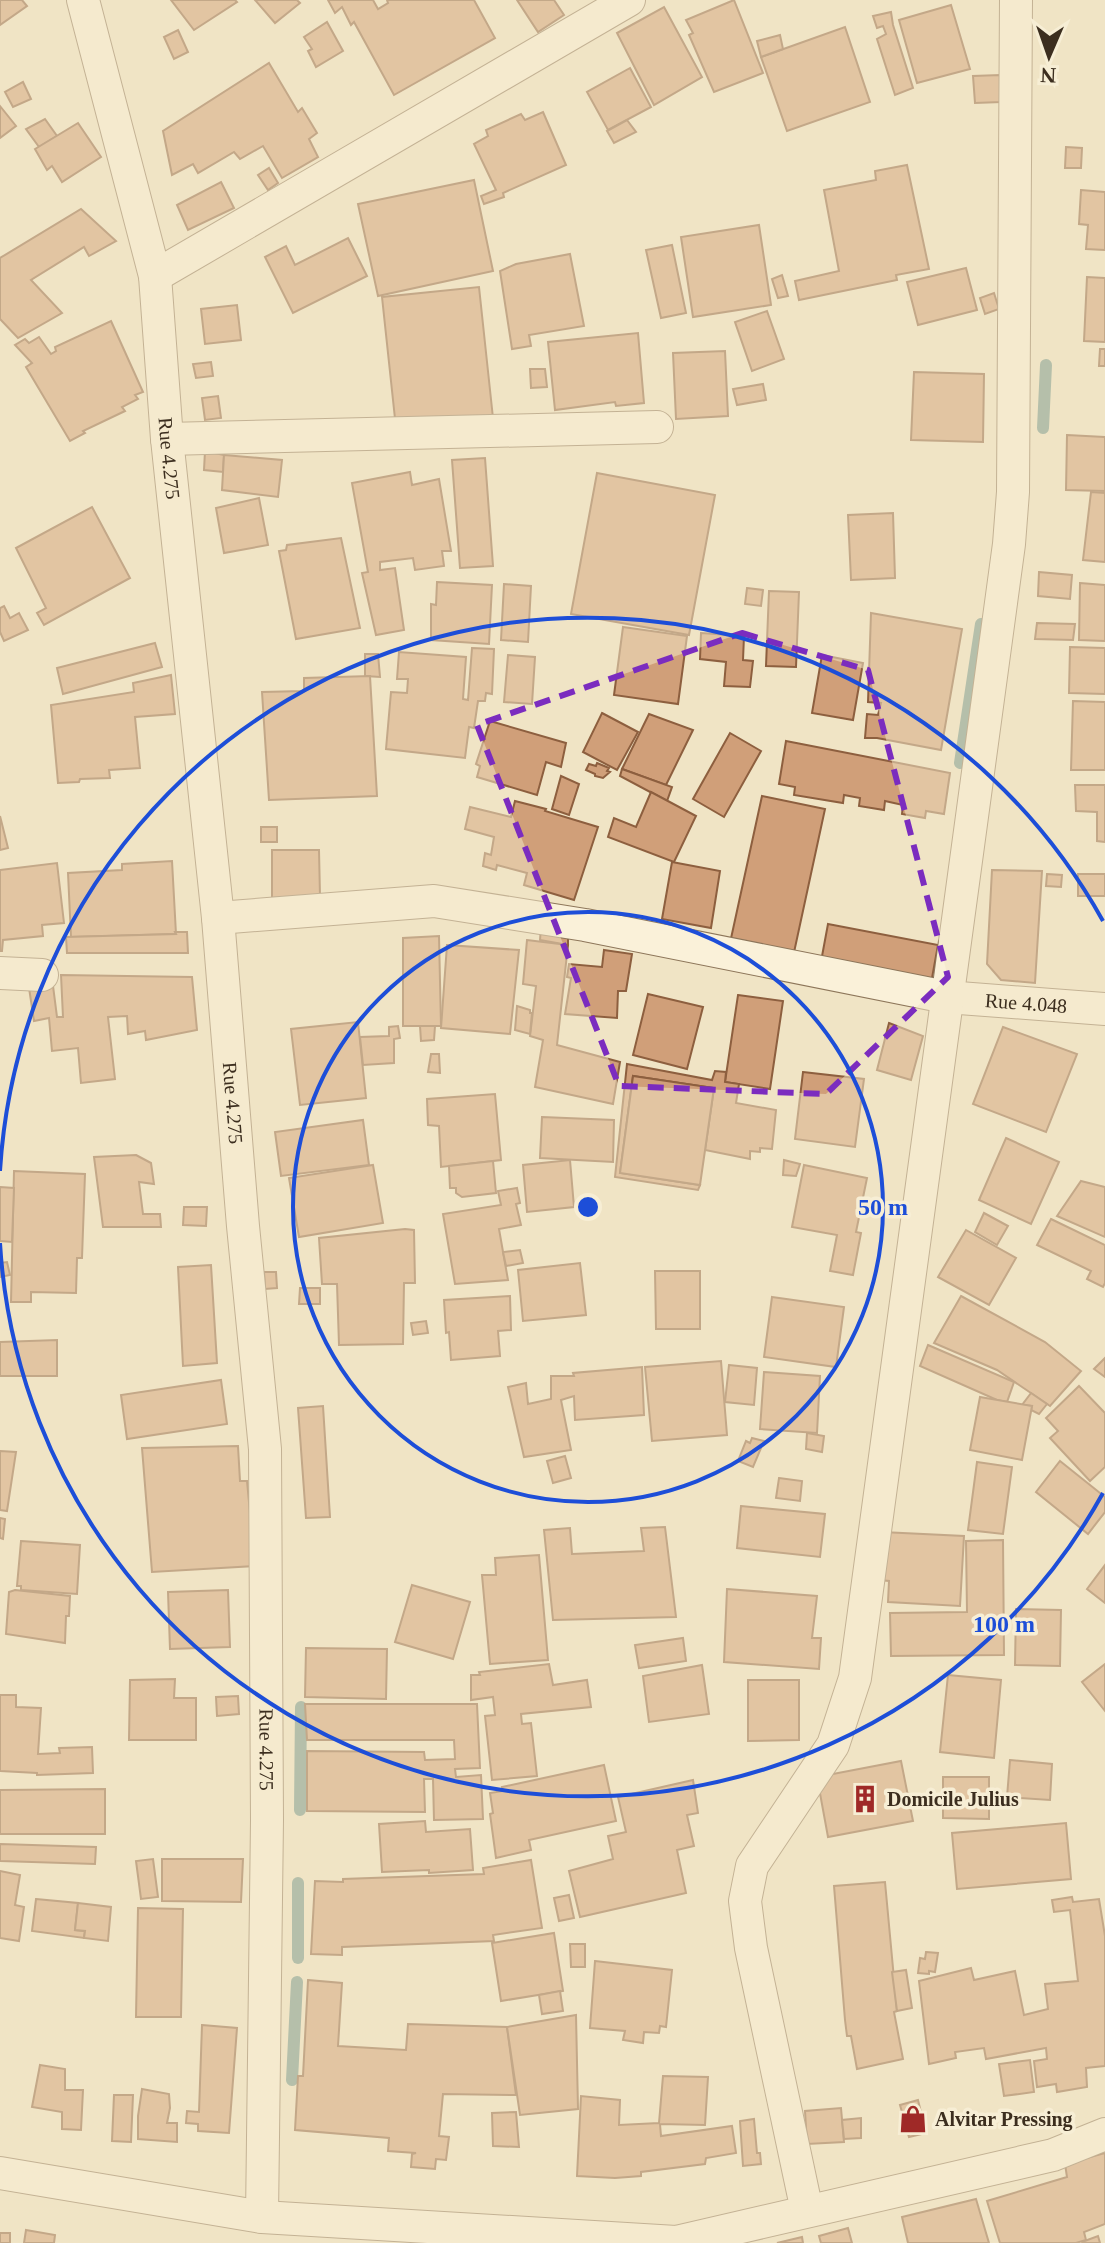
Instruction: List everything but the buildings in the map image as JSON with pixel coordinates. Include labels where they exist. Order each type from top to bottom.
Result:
[{"type":"street","name":"Rue 4.275","points":[[83,0],[155,276],[167,439],[218,918],[265,1449],[267,1820],[262,2217]]},
{"type":"street","points":[[155,276],[629,0]]},
{"type":"street","points":[[807,2211],[751,1948],[745,1901],[752,1866],[833,1745],[855,1678],[1009,544],[1012,505],[1016,0]]},
{"type":"street","points":[[167,439],[657,427]]},
{"type":"street","name":"Rue 4.048","points":[[218,918],[434,901],[585,925],[946,997],[1105,1009]]},
{"type":"street","points":[[0,973],[42,975]]},
{"type":"street","points":[[0,2173],[262,2217],[317,2232],[676,2242],[1053,2155],[1105,2134]]},
{"type":"highlighted area","points":[[742,633],[868,670],[948,977],[826,1094],[619,1086],[477,725]]},
{"type":"waterway","points":[[1043,428],[1046,365]]},
{"type":"waterway","points":[[960,763],[981,624]]},
{"type":"waterway","points":[[300,1810],[301,1707]]},
{"type":"waterway","points":[[298,1883],[298,1958]]},
{"type":"waterway","points":[[292,2080],[297,1982]]},
{"type":"place","name":"Domicile Julius","points":[[865,1799]]},
{"type":"place","name":"Alvitar Pressing","points":[[913,2119]]}]
